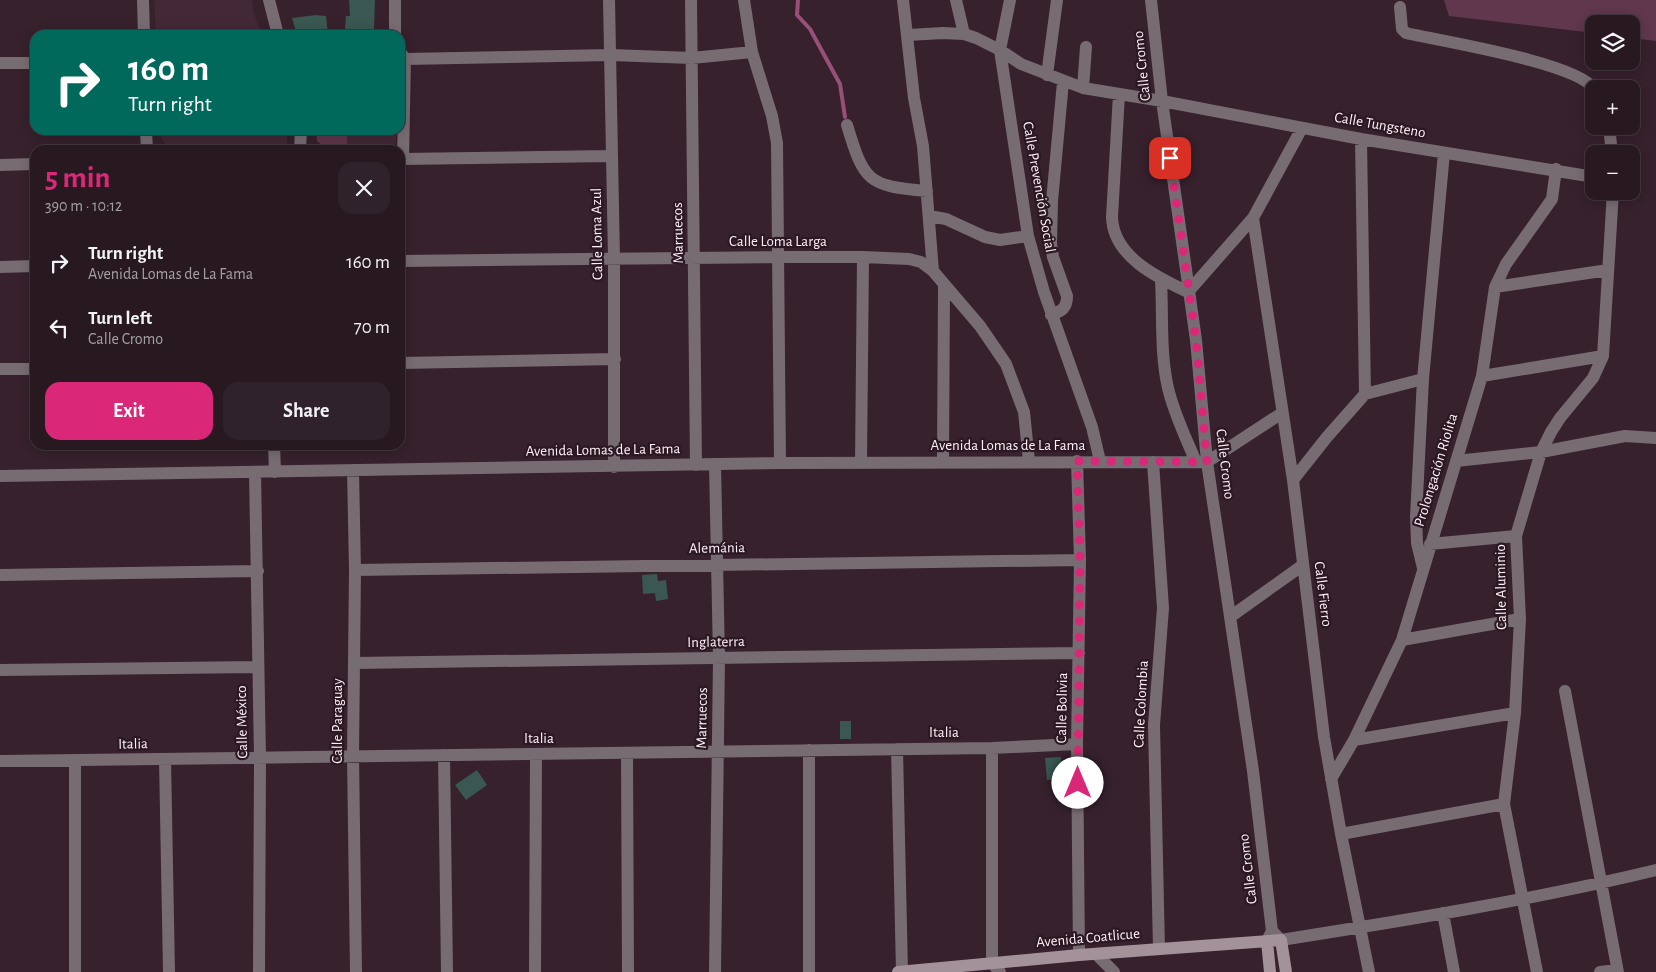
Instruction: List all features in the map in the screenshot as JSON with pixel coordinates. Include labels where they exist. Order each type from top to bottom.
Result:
[{"type":"street","points":[[143,0],[144,30]]},
{"type":"street","points":[[269,0],[277,30]]},
{"type":"street","points":[[395,0],[395,30]]},
{"type":"street","name":"Calle Loma Azul","points":[[609,0],[614,259],[614,467]]},
{"type":"street","name":"Marruecos","points":[[691,0],[696,465]]},
{"type":"street","points":[[744,0],[752,52],[775,128],[780,463]]},
{"type":"street","points":[[903,0],[914,98],[924,146],[933,271]]},
{"type":"street","points":[[908,35],[964,34],[956,0]]},
{"type":"street","name":"Calle Prevención Social","points":[[1010,0],[1000,50],[1028,236],[1051,315],[1092,427],[1100,461]]},
{"type":"street","points":[[1047,75],[1057,0]]},
{"type":"street","name":"Calle Cromo","points":[[1151,0],[1162,101],[1196,340],[1201,462],[1230,617],[1253,771],[1273,937],[1270,972]]},
{"type":"street","points":[[1400,7],[1402,29],[1406,34],[1525,59],[1578,76],[1585,82]]},
{"type":"street","name":"Calle Tungsteno","points":[[964,34],[1000,50],[1021,64],[1063,82],[1083,88],[1361,139],[1585,175]]},
{"type":"street","points":[[1083,88],[1086,47]]},
{"type":"street","points":[[405,56],[611,55],[692,58],[752,52]]},
{"type":"street","points":[[0,63],[30,63]]},
{"type":"street","points":[[1051,315],[1061,311],[1067,302],[1067,296],[1053,257],[1051,244],[1052,201],[1063,82]]},
{"type":"street","points":[[1119,94],[1112,228],[1121,247],[1161,280],[1188,292],[1253,218],[1302,128]]},
{"type":"street","points":[[847,125],[860,163],[873,180],[892,188],[927,191]]},
{"type":"street","points":[[1361,139],[1365,394]]},
{"type":"street","points":[[1424,571],[1416,529],[1423,379],[1444,153]]},
{"type":"street","points":[[405,160],[611,156]]},
{"type":"street","points":[[0,165],[30,164]]},
{"type":"street","name":"Prolongación Riolita","points":[[1331,779],[1354,740],[1402,640],[1482,376],[1495,287],[1506,264],[1552,199],[1556,170]]},
{"type":"street","name":"Calle Aluminio","points":[[1537,972],[1521,900],[1504,804],[1515,713],[1520,619],[1516,536],[1541,452],[1560,418],[1593,378],[1603,356],[1612,200]]},
{"type":"street","points":[[929,216],[946,219],[984,237],[1000,240],[1028,236]]},
{"type":"street","name":"Calle Fierro","points":[[1253,218],[1293,480],[1331,779],[1369,972]]},
{"type":"street","name":"Calle Loma Larga","points":[[405,261],[778,256],[863,257],[909,259],[921,262],[933,271],[980,326],[1006,364],[1024,412],[1029,461]]},
{"type":"street","points":[[862,463],[863,257]]},
{"type":"street","points":[[0,267],[30,266]]},
{"type":"street","points":[[1495,287],[1608,270]]},
{"type":"street","points":[[1161,280],[1162,340],[1168,389],[1174,410],[1201,462],[1282,413]]},
{"type":"street","points":[[943,461],[944,286]]},
{"type":"street","points":[[1482,376],[1603,356]]},
{"type":"street","points":[[405,363],[615,359]]},
{"type":"street","points":[[0,369],[30,369]]},
{"type":"street","points":[[1293,480],[1327,437],[1365,394],[1423,379]]},
{"type":"street","points":[[1456,461],[1541,452],[1625,436],[1656,438]]},
{"type":"street","points":[[274,450],[275,472]]},
{"type":"street","name":"Avenida Lomas de La Fama","points":[[0,476],[943,461],[1201,462]]},
{"type":"street","name":"Calle Bolivia","points":[[1077,461],[1080,560],[1077,744],[1080,955]]},
{"type":"street","name":"Calle Colombia","points":[[1153,462],[1163,608],[1154,724],[1159,949]]},
{"type":"street","name":"Marruecos","points":[[715,464],[719,658],[716,972]]},
{"type":"street","name":"Calle Paraguay","points":[[353,470],[355,570],[353,755],[356,972]]},
{"type":"street","name":"Calle México","points":[[255,472],[260,758],[259,972]]},
{"type":"street","points":[[1430,544],[1516,536]]},
{"type":"street","name":"Alemánia","points":[[355,570],[1080,560]]},
{"type":"street","points":[[1230,617],[1303,565]]},
{"type":"street","points":[[0,576],[258,571]]},
{"type":"street","points":[[1402,640],[1520,619]]},
{"type":"street","name":"Inglaterra","points":[[354,663],[1079,653]]},
{"type":"street","points":[[0,670],[258,667]]},
{"type":"street","points":[[1565,692],[1618,971],[1600,972]]},
{"type":"street","points":[[1354,740],[1515,713]]},
{"type":"street","name":"Italia","points":[[0,761],[353,755],[627,754],[717,750],[992,748],[1077,744]]},
{"type":"street","points":[[992,748],[996,968]]},
{"type":"street","points":[[897,749],[900,972]]},
{"type":"street","points":[[809,750],[809,972]]},
{"type":"street","points":[[627,754],[628,972]]},
{"type":"street","points":[[444,755],[447,972]]},
{"type":"street","points":[[535,972],[536,755]]},
{"type":"street","points":[[165,759],[168,972]]},
{"type":"street","points":[[75,761],[75,972]]},
{"type":"street","points":[[1341,834],[1504,804]]},
{"type":"street","points":[[1273,937],[1361,927],[1521,900],[1656,870]]},
{"type":"street","points":[[1443,913],[1454,972]]},
{"type":"street","name":"Calle Cromo","points":[[1273,937],[1286,972]]},
{"type":"street","name":"Avenida Coatlicue","points":[[900,972],[996,968],[1080,955],[1273,937]]},
{"type":"street","points":[[1096,954],[1114,972]]},
{"type":"shaded area","points":[[154,0],[252,0],[254,14],[260,30],[156,30]]},
{"type":"shaded area","points":[[1444,0],[1656,0],[1656,41],[1640,39],[1640,15],[1585,15],[1585,32],[1449,16]]},
{"type":"shaded area","points":[[161,135],[287,135],[288,145],[166,145]]},
{"type":"shaded area","points":[[316,135],[347,135],[347,145],[322,145],[317,141]]},
{"type":"shaded area","points":[[347,135],[396,135],[394,145],[347,145]]},
{"type":"building","points":[[349,0],[375,0],[374,29],[345,29],[346,16],[350,16]]},
{"type":"building","points":[[316,15],[326,16],[327,30],[296,30],[292,18]]},
{"type":"building","points":[[657,574],[658,581],[666,580],[668,599],[656,601],[655,593],[643,594],[642,575]]},
{"type":"building","points":[[840,721],[851,721],[851,739],[840,739]]},
{"type":"building","points":[[1061,757],[1062,779],[1047,780],[1045,758]]},
{"type":"building","points":[[477,770],[487,785],[466,800],[455,785]]},
{"type":"waterway","points":[[798,0],[797,15],[810,29],[840,84],[845,117]]},
{"type":"route","points":[[1078,783],[1080,560],[1077,461],[1207,462],[1196,340],[1170,158]]}]
